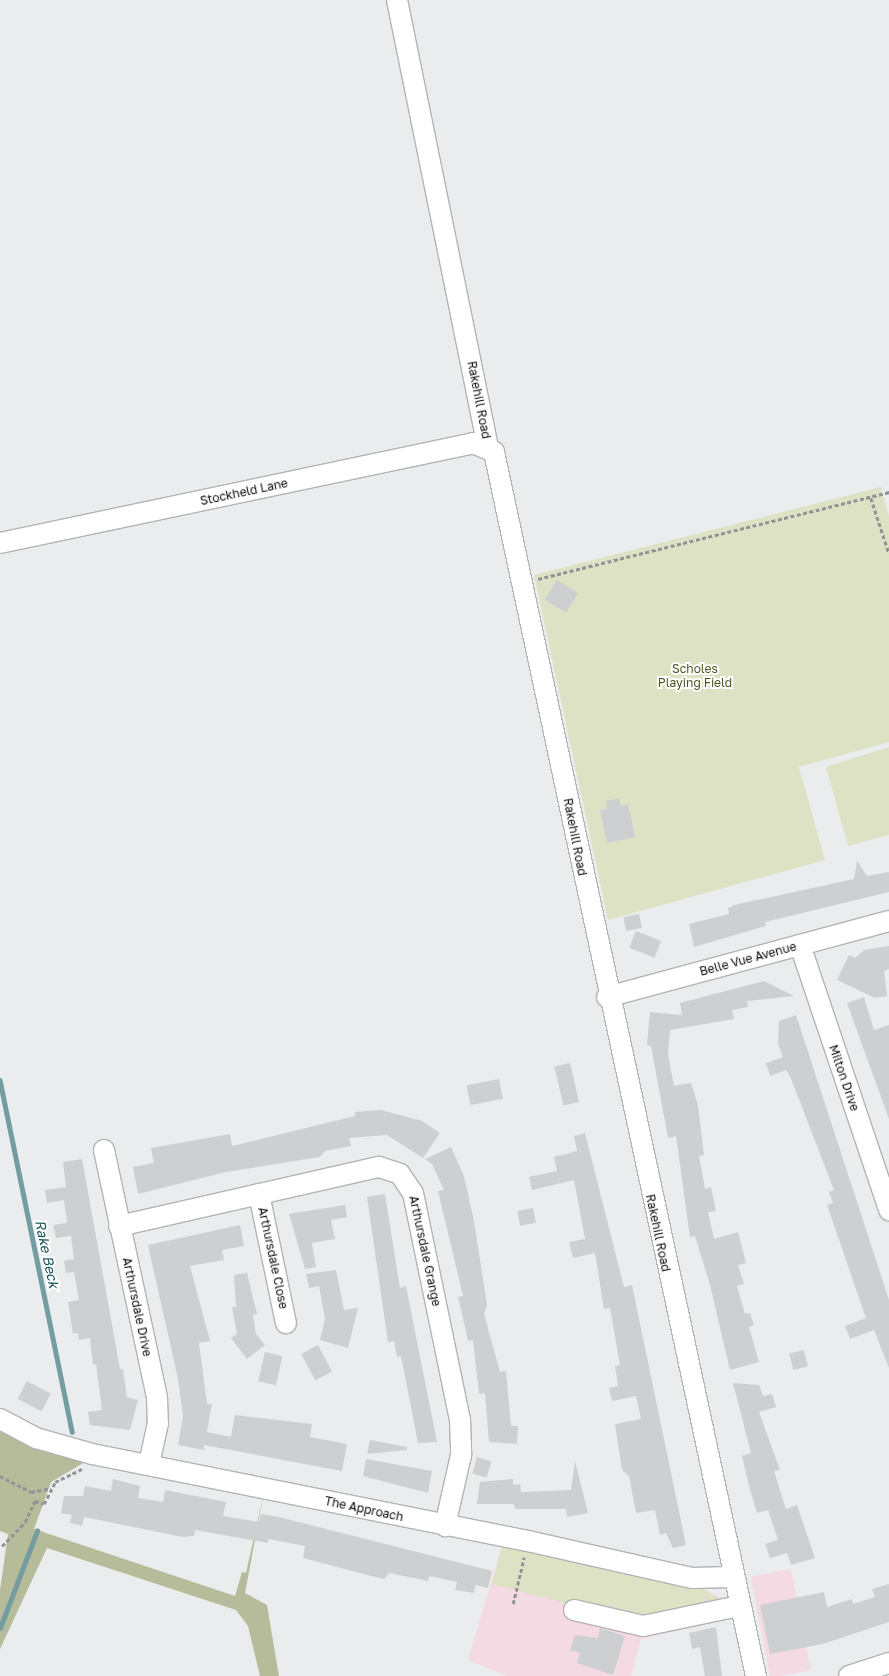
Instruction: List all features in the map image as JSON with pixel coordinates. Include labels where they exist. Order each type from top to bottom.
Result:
[{"type":"street","name":"Rakehill Road","points":[[397,0],[488,447],[498,458],[607,997],[732,1577],[756,1676]]},
{"type":"street","name":"Stockheld Lane","points":[[0,543],[473,443],[488,447]]},
{"type":"street","name":"Belle Vue Avenue","points":[[607,997],[889,922]]},
{"type":"street","name":"Milton Drive","points":[[800,945],[889,1210]]},
{"type":"street","name":"Arthursdale Drive","points":[[104,1150],[157,1398],[158,1423],[149,1464]]},
{"type":"street","name":"Arthursdale Grange","points":[[119,1226],[379,1167],[400,1174],[408,1183],[460,1419],[461,1454],[445,1526]]},
{"type":"street","name":"Arthursdale Close","points":[[259,1194],[286,1323]]},
{"type":"street","name":"The Approach","points":[[0,1419],[36,1438],[92,1454],[149,1464],[445,1526],[528,1541],[692,1578],[732,1577]]},
{"type":"street","points":[[574,1610],[643,1626],[739,1606]]},
{"type":"street","points":[[848,1676],[889,1663]]},
{"type":"path","points":[[524,582],[889,492]]},
{"type":"path","points":[[870,498],[889,553]]},
{"type":"path","points":[[0,1476],[30,1492],[50,1488],[82,1468],[92,1454]]},
{"type":"path","points":[[2,1546],[25,1522],[34,1501],[44,1504],[50,1488]]},
{"type":"path","points":[[513,1604],[528,1541]]},
{"type":"shaded area","points":[[502,1546],[706,1590],[721,1598],[725,1620],[641,1639],[631,1676],[507,1676],[468,1660]]},
{"type":"shaded area","points":[[791,1569],[811,1670],[770,1676],[751,1577]]},
{"type":"green space","name":"Scholes Playing Field","points":[[881,487],[889,516],[889,742],[799,767],[825,860],[608,920],[534,575]]},
{"type":"green space","points":[[889,747],[889,835],[848,846],[826,767]]},
{"type":"green space","points":[[0,1426],[52,1454],[85,1462],[51,1482],[34,1529],[235,1596],[242,1572],[246,1573],[263,1497],[245,1593],[267,1605],[279,1676],[260,1676],[248,1626],[236,1610],[47,1548],[0,1649],[0,1590],[8,1534],[0,1531]]},
{"type":"green space","points":[[502,1546],[706,1590],[722,1601],[642,1620],[600,1612],[492,1584]]},
{"type":"building","points":[[557,580],[578,593],[566,613],[545,600]]},
{"type":"building","points":[[619,798],[621,806],[628,804],[635,837],[607,843],[600,810],[607,809],[606,801]]},
{"type":"building","points":[[857,861],[867,876],[889,872],[889,892],[765,922],[766,926],[694,947],[689,924],[729,914],[728,908],[734,905],[854,879]]},
{"type":"building","points":[[639,914],[642,928],[626,931],[623,917]]},
{"type":"building","points":[[636,931],[661,941],[654,958],[629,948]]},
{"type":"building","points":[[889,946],[889,969],[884,971],[887,996],[875,998],[837,980],[849,955],[855,958],[865,950]]},
{"type":"building","points":[[764,981],[794,996],[747,1001],[748,1007],[732,1010],[734,1019],[670,1030],[668,1054],[674,1086],[691,1083],[698,1105],[704,1155],[699,1156],[705,1189],[711,1187],[716,1211],[708,1212],[714,1239],[738,1232],[746,1263],[738,1265],[744,1284],[737,1286],[745,1314],[750,1313],[754,1325],[749,1327],[759,1362],[730,1370],[710,1285],[695,1236],[690,1237],[676,1136],[668,1138],[651,1046],[647,1045],[650,1012],[682,1015],[680,1003]]},
{"type":"building","points":[[864,997],[874,1030],[889,1025],[889,1119],[847,1003]]},
{"type":"building","points":[[796,1015],[889,1300],[889,1368],[874,1330],[850,1339],[845,1326],[866,1318],[827,1205],[833,1203],[829,1192],[834,1190],[790,1076],[786,1070],[770,1076],[766,1063],[783,1057],[778,1044],[779,1021]]},
{"type":"building","points":[[570,1063],[579,1102],[563,1106],[554,1067]]},
{"type":"building","points":[[499,1079],[503,1099],[470,1105],[467,1085]]},
{"type":"building","points":[[381,1110],[422,1121],[440,1133],[423,1158],[387,1135],[349,1138],[351,1146],[325,1151],[320,1157],[226,1172],[138,1194],[133,1167],[154,1163],[151,1148],[230,1134],[232,1146],[355,1116],[355,1112]]},
{"type":"building","points":[[585,1133],[624,1287],[632,1285],[686,1545],[673,1548],[666,1533],[660,1535],[655,1510],[636,1513],[629,1476],[622,1470],[615,1424],[641,1419],[636,1396],[612,1401],[609,1388],[618,1386],[615,1366],[620,1365],[610,1308],[604,1309],[595,1253],[573,1258],[569,1242],[585,1239],[574,1180],[532,1190],[529,1177],[557,1171],[554,1157],[577,1151],[574,1136]]},
{"type":"building","points":[[451,1147],[464,1176],[474,1221],[487,1305],[484,1314],[500,1372],[506,1371],[511,1426],[518,1426],[517,1444],[489,1442],[485,1393],[479,1394],[473,1340],[468,1341],[458,1297],[463,1296],[438,1191],[444,1190],[432,1164],[425,1159]]},
{"type":"building","points":[[82,1159],[120,1369],[123,1369],[127,1397],[138,1400],[130,1430],[90,1425],[88,1412],[102,1410],[96,1364],[93,1365],[90,1338],[79,1340],[78,1333],[73,1334],[68,1302],[79,1300],[74,1272],[66,1273],[64,1261],[74,1259],[71,1236],[56,1238],[53,1225],[67,1223],[64,1200],[47,1203],[45,1190],[66,1187],[63,1162]]},
{"type":"building","points":[[385,1194],[400,1288],[406,1286],[437,1442],[418,1443],[401,1356],[397,1357],[394,1341],[388,1342],[367,1197]]},
{"type":"building","points":[[345,1205],[347,1217],[331,1220],[335,1239],[312,1243],[316,1267],[305,1269],[289,1214]]},
{"type":"building","points":[[533,1208],[536,1223],[520,1226],[517,1211]]},
{"type":"building","points":[[240,1225],[244,1246],[222,1250],[224,1260],[190,1266],[210,1341],[199,1343],[207,1404],[212,1404],[207,1432],[231,1437],[235,1415],[312,1424],[310,1437],[347,1444],[342,1471],[204,1445],[204,1450],[178,1445],[183,1416],[178,1379],[148,1245]]},
{"type":"building","points":[[336,1270],[344,1310],[358,1308],[348,1348],[320,1340],[325,1319],[319,1286],[309,1288],[306,1274]]},
{"type":"building","points":[[247,1273],[257,1314],[253,1315],[256,1334],[265,1345],[247,1359],[231,1338],[237,1334],[232,1307],[236,1307],[234,1275]]},
{"type":"building","points":[[318,1345],[332,1371],[315,1380],[301,1354]]},
{"type":"building","points":[[804,1350],[808,1367],[793,1370],[789,1353]]},
{"type":"building","points":[[265,1352],[283,1356],[276,1385],[258,1381]]},
{"type":"building","points":[[27,1381],[51,1394],[41,1411],[18,1399]]},
{"type":"building","points":[[733,1383],[759,1385],[763,1396],[772,1394],[776,1407],[759,1412],[780,1470],[774,1471],[786,1509],[797,1505],[815,1558],[791,1565],[787,1553],[770,1558],[765,1544],[778,1540],[768,1510],[757,1513],[749,1486],[742,1456],[751,1453]]},
{"type":"building","points":[[370,1440],[407,1447],[407,1450],[367,1454]]},
{"type":"building","points":[[477,1457],[491,1461],[487,1477],[472,1473]]},
{"type":"building","points":[[366,1459],[432,1471],[428,1493],[363,1476]]},
{"type":"building","points":[[575,1461],[588,1513],[567,1517],[566,1509],[515,1509],[514,1504],[477,1504],[480,1482],[513,1479],[513,1485],[520,1484],[521,1492],[571,1490]]},
{"type":"building","points":[[113,1479],[140,1486],[138,1498],[163,1502],[165,1490],[226,1502],[223,1516],[259,1522],[261,1514],[279,1517],[492,1571],[488,1588],[475,1585],[474,1593],[455,1590],[457,1582],[429,1576],[428,1581],[389,1573],[384,1579],[303,1558],[305,1546],[268,1539],[268,1543],[195,1530],[194,1536],[183,1537],[84,1517],[82,1526],[70,1523],[72,1515],[61,1513],[64,1496],[83,1496],[85,1486],[111,1491]]},
{"type":"building","points":[[889,1584],[889,1622],[823,1644],[770,1654],[760,1605],[824,1592],[827,1607],[852,1599],[853,1604],[875,1597],[872,1589]]},
{"type":"building","points":[[716,1627],[722,1676],[705,1676],[700,1647],[692,1649],[689,1633]]},
{"type":"building","points":[[600,1628],[625,1636],[613,1675],[577,1663],[580,1653],[570,1650],[575,1635],[598,1638]]},
{"type":"waterway","name":"Rake Beck","points":[[0,1080],[72,1432]]},
{"type":"waterway","name":"Rake Beck","points":[[0,1628],[37,1531]]}]
